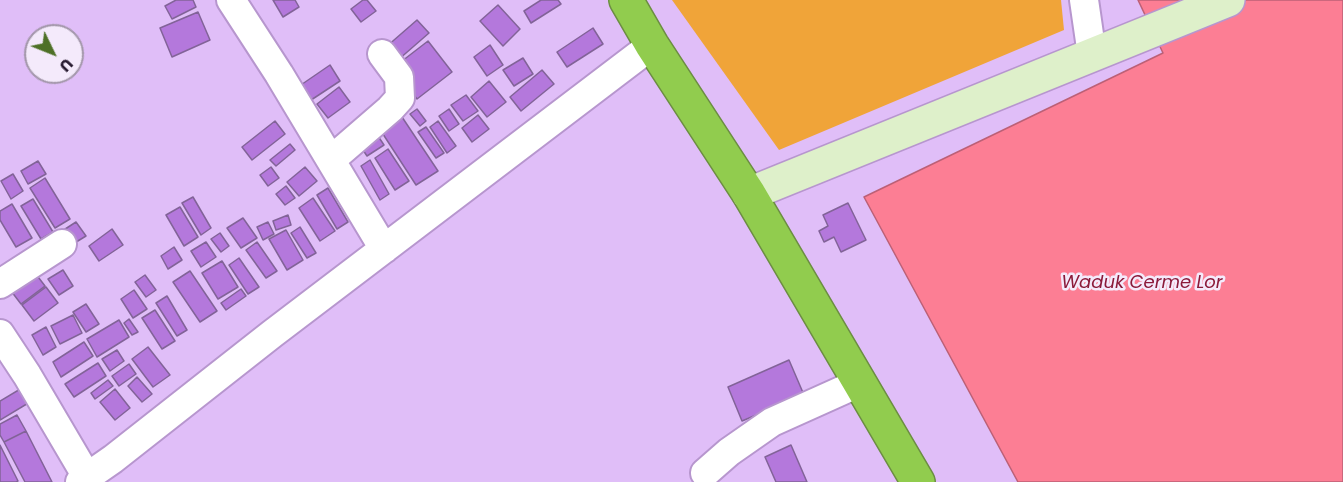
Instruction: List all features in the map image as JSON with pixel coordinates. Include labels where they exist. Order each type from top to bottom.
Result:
[{"type":"highway","points":[[626,0],[652,45],[749,194],[918,482]]},
{"type":"main road","points":[[749,194],[1228,0]]},
{"type":"street","points":[[231,0],[279,74],[384,249]]},
{"type":"street","points":[[1084,0],[1092,55]]},
{"type":"street","points":[[0,334],[27,375],[86,480],[652,45]]},
{"type":"street","points":[[331,160],[400,98],[399,77],[382,54]]},
{"type":"street","points":[[0,284],[62,244]]},
{"type":"street","points":[[705,473],[736,447],[772,422],[861,382]]},
{"type":"shaded area","points":[[672,0],[1061,0],[1064,30],[779,150]]},
{"type":"water","name":"Waduk Cerme Lor","points":[[1138,0],[1343,0],[1343,482],[1018,482],[864,197],[1163,53]]},
{"type":"building","points":[[176,0],[193,0],[196,7],[172,19],[165,6]]},
{"type":"building","points":[[273,0],[295,0],[299,7],[283,17]]},
{"type":"building","points":[[363,0],[367,0],[376,11],[361,22],[351,9]]},
{"type":"building","points":[[541,0],[558,0],[561,4],[531,23],[524,11]]},
{"type":"building","points":[[498,5],[520,29],[503,46],[480,21]]},
{"type":"building","points":[[198,12],[210,40],[172,57],[160,28]]},
{"type":"building","points":[[417,20],[429,33],[398,60],[386,47]]},
{"type":"building","points":[[593,28],[603,44],[567,67],[557,52]]},
{"type":"building","points":[[428,41],[452,72],[417,99],[393,68]]},
{"type":"building","points":[[490,45],[503,65],[487,76],[474,57]]},
{"type":"building","points":[[523,58],[533,74],[514,86],[503,70]]},
{"type":"building","points":[[330,65],[340,81],[305,104],[295,89]]},
{"type":"building","points":[[542,70],[554,84],[521,111],[510,97]]},
{"type":"building","points":[[489,81],[506,102],[487,117],[471,97]]},
{"type":"building","points":[[339,87],[350,102],[328,118],[317,104]]},
{"type":"building","points":[[466,95],[478,111],[463,121],[451,105]]},
{"type":"building","points":[[417,109],[426,121],[420,126],[410,114]]},
{"type":"building","points":[[449,109],[459,124],[449,131],[439,116]]},
{"type":"building","points":[[478,115],[489,129],[472,142],[462,128]]},
{"type":"building","points":[[402,117],[438,171],[416,185],[381,131]]},
{"type":"building","points":[[275,121],[285,134],[252,160],[242,147]]},
{"type":"building","points":[[438,121],[456,146],[447,153],[430,127]]},
{"type":"building","points":[[426,127],[444,153],[436,158],[418,132]]},
{"type":"building","points":[[378,136],[384,145],[367,156],[361,147]]},
{"type":"building","points":[[290,144],[295,150],[276,166],[270,160]]},
{"type":"building","points":[[388,149],[409,181],[395,190],[375,158]]},
{"type":"building","points":[[370,160],[389,194],[380,200],[361,166]]},
{"type":"building","points":[[38,161],[46,174],[28,184],[21,171]]},
{"type":"building","points":[[271,167],[279,178],[268,186],[260,175]]},
{"type":"building","points":[[305,167],[317,181],[299,196],[287,182]]},
{"type":"building","points":[[13,174],[23,191],[11,199],[1,181]]},
{"type":"building","points":[[45,178],[70,219],[55,228],[30,188]]},
{"type":"building","points":[[286,186],[295,198],[285,205],[276,194]]},
{"type":"building","points":[[328,188],[348,222],[337,229],[317,195]]},
{"type":"building","points":[[193,197],[211,228],[201,235],[182,203]]},
{"type":"building","points":[[313,198],[335,231],[320,241],[299,208]]},
{"type":"building","points":[[33,199],[53,232],[41,239],[21,206]]},
{"type":"building","points":[[848,203],[866,240],[841,252],[834,237],[824,242],[819,231],[828,226],[823,215]]},
{"type":"building","points":[[12,204],[32,238],[16,247],[0,220],[0,211]]},
{"type":"building","points":[[180,207],[198,237],[184,246],[166,215]]},
{"type":"building","points":[[288,215],[291,225],[276,230],[273,221]]},
{"type":"building","points":[[243,218],[257,238],[241,248],[227,228]]},
{"type":"building","points":[[76,222],[86,236],[68,247],[59,233]]},
{"type":"building","points":[[268,222],[274,234],[263,240],[257,227]]},
{"type":"building","points":[[300,227],[316,253],[307,258],[291,233]]},
{"type":"building","points":[[112,229],[123,245],[99,261],[89,246]]},
{"type":"building","points":[[286,230],[303,260],[287,270],[269,239]]},
{"type":"building","points":[[220,233],[229,246],[221,252],[211,239]]},
{"type":"building","points":[[206,242],[216,257],[201,267],[191,251]]},
{"type":"building","points":[[257,242],[277,271],[266,278],[246,250]]},
{"type":"building","points":[[174,247],[182,260],[168,269],[161,256]]},
{"type":"building","points":[[239,258],[259,287],[248,294],[229,265]]},
{"type":"building","points":[[222,261],[238,287],[218,299],[202,273]]},
{"type":"building","points":[[32,269],[45,286],[21,304],[8,287]]},
{"type":"building","points":[[63,270],[73,286],[59,295],[48,279]]},
{"type":"building","points":[[190,271],[217,311],[200,322],[173,282]]},
{"type":"building","points":[[145,275],[156,290],[146,297],[135,282]]},
{"type":"building","points":[[46,287],[58,303],[34,321],[22,305]]},
{"type":"building","points":[[241,289],[246,296],[226,310],[221,303]]},
{"type":"building","points":[[134,290],[147,309],[133,318],[121,299]]},
{"type":"building","points":[[167,296],[187,330],[177,336],[156,303]]},
{"type":"building","points":[[86,304],[99,324],[86,332],[73,312]]},
{"type":"building","points":[[155,310],[175,341],[162,349],[142,318]]},
{"type":"building","points":[[73,315],[82,333],[60,344],[51,326]]},
{"type":"building","points":[[129,319],[138,332],[132,335],[124,323]]},
{"type":"building","points":[[119,320],[129,337],[97,357],[87,339]]},
{"type":"building","points":[[46,327],[56,347],[43,355],[32,335]]},
{"type":"building","points":[[84,342],[93,356],[61,377],[53,362]]},
{"type":"building","points":[[148,347],[170,375],[153,387],[132,359]]},
{"type":"building","points":[[117,350],[124,361],[110,371],[102,359]]},
{"type":"building","points":[[789,360],[804,395],[742,421],[728,387]]},
{"type":"building","points":[[98,363],[106,376],[74,397],[65,384]]},
{"type":"building","points":[[129,364],[136,374],[119,386],[112,376]]},
{"type":"building","points":[[137,377],[152,394],[142,402],[128,386]]},
{"type":"building","points":[[108,380],[113,386],[95,399],[91,393]]},
{"type":"building","points":[[27,385],[35,399],[0,420],[0,401]]},
{"type":"building","points":[[115,389],[130,408],[115,420],[100,402]]},
{"type":"building","points":[[17,415],[26,431],[4,442],[0,435],[0,424]]},
{"type":"building","points":[[26,431],[52,482],[25,482],[4,442]]},
{"type":"building","points":[[0,445],[18,481],[16,482],[0,482]]},
{"type":"building","points":[[791,445],[807,482],[776,482],[765,457]]}]
